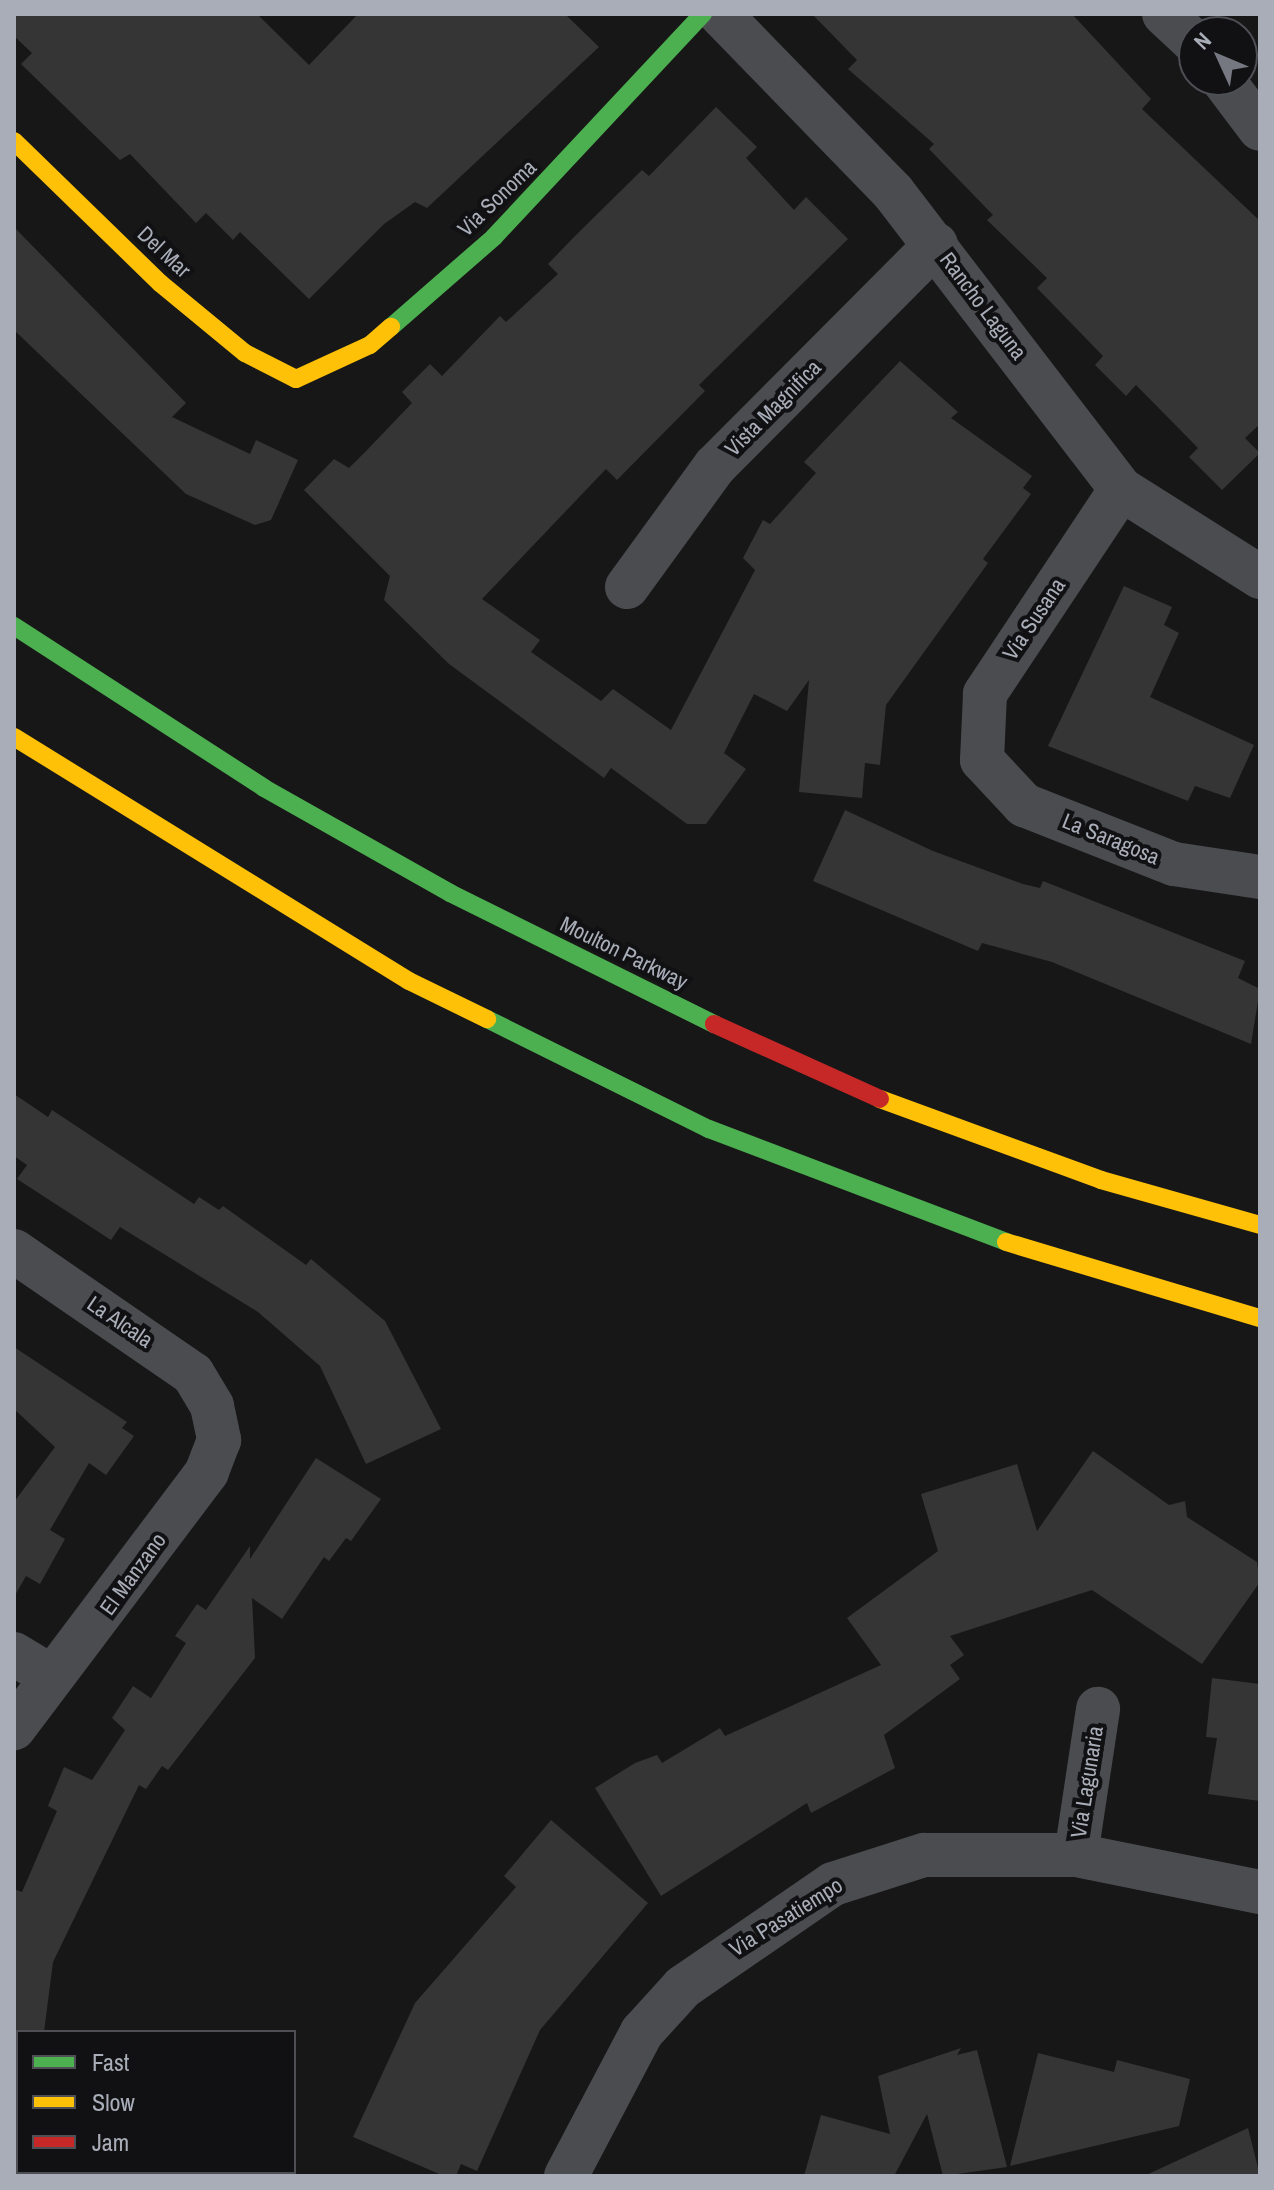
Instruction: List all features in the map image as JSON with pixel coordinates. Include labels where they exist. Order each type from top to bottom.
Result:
[{"type":"main road","name":"Via Sonoma","points":[[296,379],[370,345],[494,237],[703,14]]},
{"type":"main road","name":"Del Mar","points":[[14,141],[160,283],[245,353],[296,379]]},
{"type":"main road","name":"Moulton Parkway","points":[[14,626],[277,795],[450,893],[682,1009],[886,1102],[1101,1180],[1260,1225]]},
{"type":"main road","points":[[14,737],[409,981],[696,1123],[1050,1259],[1260,1318]]},
{"type":"street","name":"Rancho Laguna","points":[[720,14],[936,244],[1121,489],[1260,577]]},
{"type":"street","points":[[1235,96],[1260,129]]},
{"type":"street","name":"Vista Magnifica","points":[[627,587],[715,466],[936,244]]},
{"type":"street","name":"Via Susana","points":[[982,760],[985,694],[1121,489]]},
{"type":"street","name":"La Saragosa","points":[[982,760],[1024,805],[1174,864],[1260,877]]},
{"type":"street","name":"La Alcala","points":[[14,1251],[193,1374],[212,1406]]},
{"type":"street","name":"El Manzano","points":[[14,1728],[32,1664],[98,1623],[207,1472],[219,1440],[212,1406]]},
{"type":"street","name":"Via Lagunaria","points":[[1076,1855],[1098,1709]]},
{"type":"street","name":"Via Pasatiempo","points":[[566,2176],[642,2032],[683,1987],[754,1933],[833,1884],[924,1855],[1076,1855],[1260,1892]]},
{"type":"building","points":[[14,14],[257,14],[309,65],[358,14],[565,14],[599,47],[427,208],[415,202],[384,224],[309,299],[240,232],[233,240],[206,213],[196,223],[130,154],[120,160],[21,64],[32,53],[14,36]]},
{"type":"building","points":[[812,14],[1072,14],[1151,99],[1142,109],[1260,221],[1260,424],[1245,438],[1260,453],[1222,490],[1189,457],[1198,448],[1136,385],[1126,396],[1095,365],[1103,356],[1037,288],[1047,278],[987,220],[993,215],[929,149],[934,144],[848,69],[857,60]]},
{"type":"building","points":[[716,107],[757,147],[746,158],[794,210],[806,197],[848,239],[699,385],[705,391],[617,480],[606,469],[482,599],[540,640],[531,652],[601,701],[613,689],[671,730],[755,570],[743,558],[763,520],[770,524],[816,473],[804,462],[900,361],[958,412],[951,418],[1032,476],[1023,488],[1031,494],[983,559],[988,563],[886,705],[880,765],[865,763],[862,798],[799,792],[809,680],[787,711],[754,694],[724,753],[746,769],[706,824],[687,824],[611,768],[604,778],[449,664],[384,600],[390,576],[304,490],[334,459],[349,468],[368,449],[412,403],[402,392],[430,364],[442,376],[500,316],[506,322],[558,274],[548,264],[642,170],[649,176]]},
{"type":"building","points":[[14,227],[186,403],[172,417],[250,454],[256,440],[298,460],[271,520],[255,525],[186,494],[14,330]]},
{"type":"building","points":[[1124,586],[1172,607],[1164,625],[1179,633],[1150,697],[1254,745],[1230,798],[1195,786],[1188,801],[1048,746]]},
{"type":"building","points":[[845,810],[933,851],[1023,884],[1040,888],[1043,881],[1245,961],[1238,978],[1260,989],[1251,1044],[1052,962],[982,943],[978,951],[813,881]]},
{"type":"building","points":[[14,1094],[48,1117],[52,1110],[194,1204],[199,1197],[219,1210],[223,1206],[306,1265],[311,1259],[385,1321],[441,1429],[366,1464],[320,1366],[258,1312],[120,1227],[111,1240],[17,1179],[27,1165],[14,1156]]},
{"type":"building","points":[[14,1347],[127,1422],[122,1428],[134,1436],[106,1475],[89,1463],[50,1530],[65,1539],[40,1584],[26,1576],[14,1597],[14,1502],[55,1447],[14,1409]]},
{"type":"building","points":[[1093,1451],[1169,1505],[1185,1501],[1187,1517],[1257,1562],[1260,1582],[1202,1664],[1092,1590],[950,1636],[964,1655],[950,1665],[960,1679],[884,1735],[895,1768],[811,1813],[807,1803],[661,1896],[595,1788],[635,1763],[657,1755],[662,1763],[720,1728],[725,1736],[881,1665],[847,1618],[938,1551],[921,1494],[1017,1464],[1037,1531]]},
{"type":"building","points":[[316,1458],[381,1499],[351,1541],[346,1538],[329,1561],[324,1557],[282,1619],[252,1598],[255,1658],[168,1770],[162,1766],[146,1789],[139,1785],[53,1962],[44,2030],[14,2032],[14,1889],[22,1892],[57,1811],[48,1806],[64,1767],[92,1780],[125,1730],[112,1718],[133,1686],[151,1698],[186,1643],[175,1636],[197,1604],[206,1610],[250,1546],[250,1559]]},
{"type":"building","points":[[1212,1678],[1260,1684],[1260,1801],[1208,1794],[1217,1738],[1206,1737]]},
{"type":"building","points":[[551,1820],[648,1903],[540,2030],[477,2171],[461,2164],[456,2176],[444,2176],[353,2137],[415,2003],[516,1887],[504,1876]]},
{"type":"building","points":[[961,2048],[957,2055],[977,2050],[1007,2167],[943,2176],[927,2114],[894,2176],[804,2176],[821,2115],[890,2134],[878,2076]]},
{"type":"building","points":[[1038,2053],[1114,2072],[1117,2060],[1190,2079],[1179,2126],[1010,2166]]},
{"type":"building","points":[[1248,2128],[1260,2176],[1144,2176]]},
{"type":"traffic: fast","points":[[391,327],[494,237],[703,14]]},
{"type":"traffic: fast","points":[[14,626],[264,788],[450,893],[714,1024]]},
{"type":"traffic: fast","points":[[487,1019],[709,1129],[1006,1242]]},
{"type":"traffic: slow","points":[[14,141],[160,283],[245,353],[296,379],[370,345],[391,327]]},
{"type":"traffic: slow","points":[[14,737],[409,981],[487,1019]]},
{"type":"traffic: slow","points":[[880,1099],[1101,1180],[1260,1225]]},
{"type":"traffic: slow","points":[[1006,1242],[1260,1318]]},
{"type":"traffic: jam","points":[[714,1024],[880,1099]]}]
